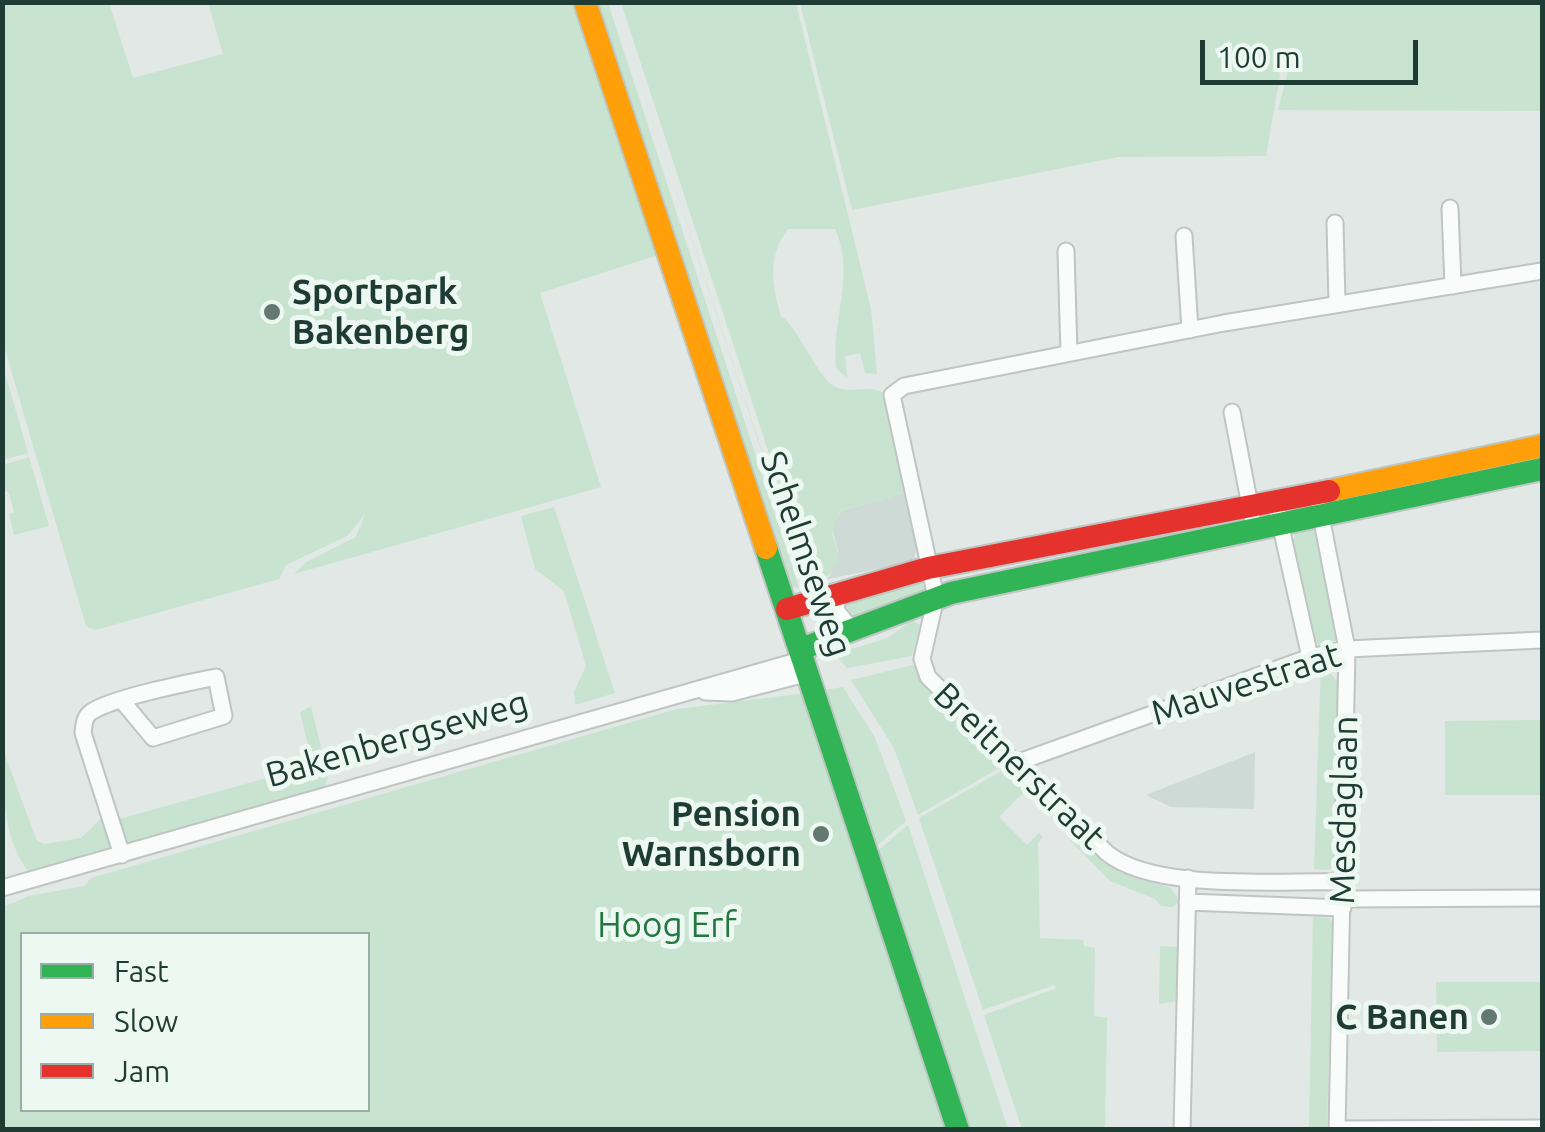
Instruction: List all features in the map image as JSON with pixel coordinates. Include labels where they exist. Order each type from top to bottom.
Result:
[{"type":"street","name":"Schelmseweg","points":[[585,2],[958,1130]]},
{"type":"street","points":[[1450,208],[1453,286]]},
{"type":"street","points":[[1335,223],[1337,303]]},
{"type":"street","points":[[1184,236],[1190,330]]},
{"type":"street","points":[[1066,251],[1069,353]]},
{"type":"street","points":[[936,597],[892,395],[904,386],[1337,303],[1542,271]]},
{"type":"street","points":[[1232,412],[1253,518]]},
{"type":"street","name":"Bakenbergseweg","points":[[787,609],[928,568],[1253,518],[1542,446]]},
{"type":"street","name":"Bakenbergseweg","points":[[1318,503],[1542,470]]},
{"type":"street","name":"Mesdaglaan","points":[[1318,503],[1347,649],[1337,1129]]},
{"type":"street","points":[[1278,513],[1310,657]]},
{"type":"street","name":"Bakenbergseweg","points":[[2,888],[691,692],[732,692],[804,660],[853,632],[936,597],[1253,518]]},
{"type":"street","points":[[838,592],[836,610],[853,632]]},
{"type":"street","name":"Breitnerstraat","points":[[936,597],[923,669],[1124,865],[1152,876],[1343,896]]},
{"type":"street","name":"Mauvestraat","points":[[1016,763],[1310,657],[1347,649],[1542,640]]},
{"type":"street","points":[[122,854],[83,733],[84,720],[92,711],[123,702],[216,676],[224,716],[153,738],[123,702]]},
{"type":"street","points":[[1182,1130],[1188,878]]},
{"type":"street","name":"Breitnerstraat","points":[[1188,902],[1343,896],[1542,898]]},
{"type":"street","points":[[1337,1129],[1542,1128]]},
{"type":"shaded area","points":[[904,493],[916,549],[914,561],[824,580],[830,576],[838,552],[832,527],[841,511]]},
{"type":"shaded area","points":[[1255,752],[1254,809],[1171,807],[1146,795]]},
{"type":"green space","name":"Sportpark Bakenberg","points":[[3,3],[109,3],[133,78],[223,54],[208,3],[579,3],[661,254],[540,293],[601,487],[294,574],[306,562],[356,537],[365,514],[347,536],[286,565],[279,579],[95,630],[86,626],[3,343]]},
{"type":"green space","points":[[592,3],[608,3],[799,588],[788,586]]},
{"type":"green space","points":[[614,3],[797,557],[796,556]]},
{"type":"green space","points":[[621,3],[796,3],[871,309],[877,374],[865,373],[860,353],[845,356],[847,378],[836,368],[843,263],[835,229],[788,229],[774,260],[775,294],[781,316],[831,384],[883,393],[904,493],[840,511],[832,533],[840,561],[824,580],[810,578]]},
{"type":"green space","points":[[800,3],[1542,3],[1542,111],[1278,110],[1291,60],[1276,59],[1280,75],[1266,156],[1118,157],[852,210]]},
{"type":"green space","points":[[3,366],[28,453],[2,460]]},
{"type":"green space","points":[[29,457],[49,526],[14,535],[9,514],[14,512],[9,493],[3,489],[3,465]]},
{"type":"green space","points":[[554,507],[615,693],[575,705],[574,692],[586,666],[564,591],[535,569],[521,516]]},
{"type":"green space","points":[[1296,533],[1319,533],[1339,633],[1337,640],[1319,645],[1312,640],[1291,544]]},
{"type":"green space","points":[[918,581],[925,587],[920,594],[856,622],[845,604]]},
{"type":"green space","points":[[912,620],[920,625],[912,656],[847,668],[835,654],[888,638]]},
{"type":"green space","points":[[1321,663],[1337,681],[1341,706],[1337,710],[1333,865],[1329,870],[1314,869]]},
{"type":"green space","points":[[913,665],[1006,764],[918,815],[894,748],[851,680]]},
{"type":"green space","points":[[843,687],[875,738],[906,821],[873,849],[824,690]]},
{"type":"green space","name":"Hoog Erf","points":[[806,693],[952,1130],[3,1130],[3,907],[29,896],[84,886],[91,878],[677,709]]},
{"type":"green space","points":[[311,706],[328,777],[324,788],[127,846],[116,820],[313,765],[300,713]]},
{"type":"green space","points":[[1542,720],[1542,795],[1445,795],[1445,721]]},
{"type":"green space","points":[[2,747],[37,841],[44,844],[81,838],[101,819],[109,821],[111,850],[30,874],[9,829]]},
{"type":"green space","points":[[1010,766],[1039,795],[1035,799],[1025,791],[999,817],[1027,845],[1039,833],[1043,837],[1038,843],[1040,938],[1083,940],[1084,946],[1095,948],[1094,1016],[1107,1018],[1105,1129],[1022,1129],[984,1015],[1057,988],[1054,985],[983,1010],[919,818]]},
{"type":"green space","points":[[908,825],[1008,1129],[966,1129],[874,854]]},
{"type":"green space","points":[[1076,831],[1115,868],[1171,888],[1180,901],[1173,907],[1161,906],[1155,899],[1110,881],[1068,838]]},
{"type":"green space","points":[[1313,917],[1329,918],[1332,923],[1327,1129],[1309,1129]]},
{"type":"green space","points":[[1160,946],[1179,947],[1178,1001],[1159,1004]]},
{"type":"green space","name":"C Banen","points":[[1436,982],[1542,982],[1542,1051],[1437,1052]]},
{"type":"traffic: fast","points":[[801,649],[951,593],[1542,469]]},
{"type":"traffic: fast","points":[[766,548],[958,1130]]},
{"type":"traffic: slow","points":[[585,2],[766,548]]},
{"type":"traffic: slow","points":[[1329,491],[1542,446]]},
{"type":"traffic: jam","points":[[787,609],[928,568],[1329,491]]},
{"type":"place","name":"Sportpark Bakenberg","points":[[272,312]]},
{"type":"place","name":"Pension Warnsborn","points":[[821,834]]},
{"type":"place","name":"C Banen","points":[[1489,1017]]}]
